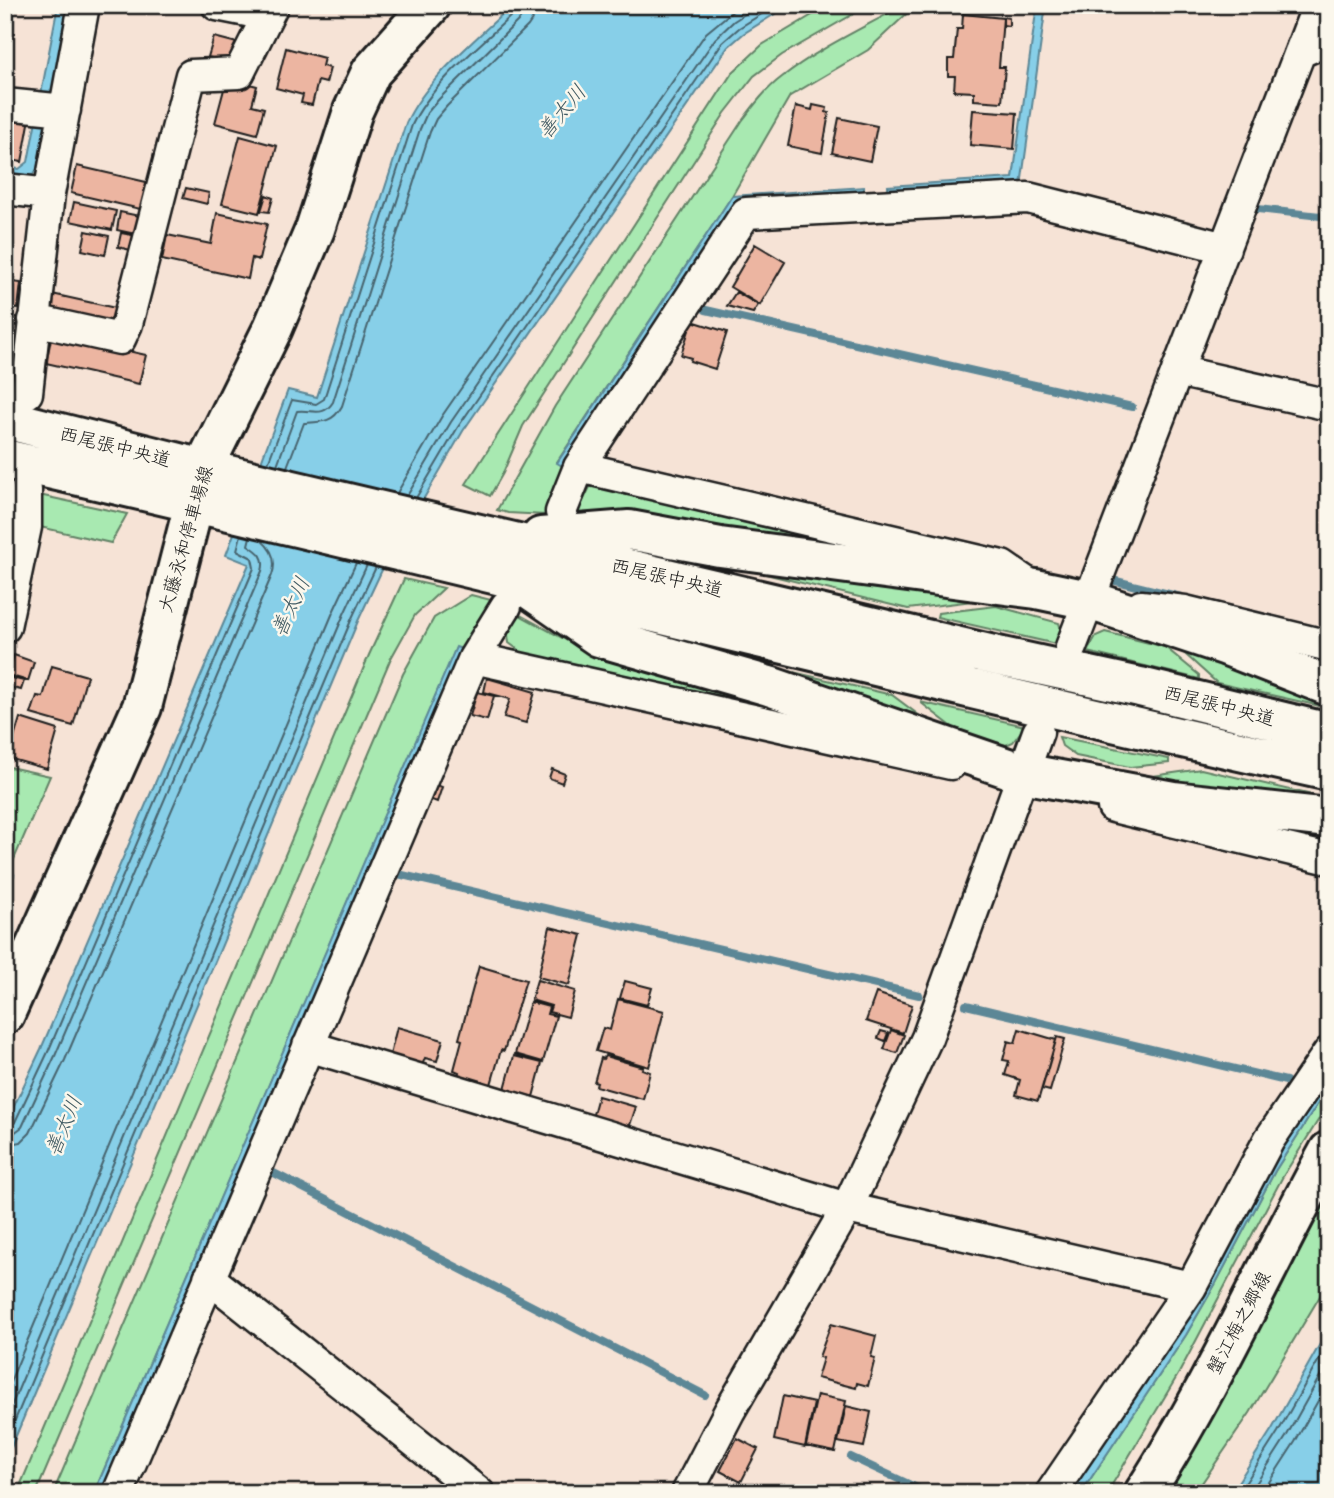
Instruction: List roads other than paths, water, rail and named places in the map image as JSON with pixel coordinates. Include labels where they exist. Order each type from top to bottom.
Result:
[{"type":"main road","name":"大藤永和停車場線","points":[[5,1014],[142,707],[274,328],[315,229],[353,111],[371,72],[431,5]]},
{"type":"main road","name":"西尾張中央道","points":[[16,406],[216,490]]},
{"type":"main road","name":"西尾張中央道","points":[[5,459],[216,490],[447,543],[504,540],[1329,733]]},
{"type":"main road","points":[[504,540],[629,530],[720,547],[1036,589],[1089,600],[1227,646],[1329,686]]},
{"type":"main road","name":"西尾張中央道","points":[[447,543],[509,592],[1329,771]]},
{"type":"main road","points":[[509,592],[598,637],[769,686],[1021,776],[1173,801],[1329,818]]},
{"type":"main road","name":"蟹江梅之郷線","points":[[1144,1493],[1168,1456],[1238,1327],[1329,1151]]},
{"type":"street","points":[[16,406],[34,320],[49,194],[51,108],[84,5]]},
{"type":"street","points":[[34,320],[120,339],[127,324],[191,75],[240,73],[270,10],[217,5]]},
{"type":"street","points":[[1071,647],[1318,5]]},
{"type":"street","points":[[1300,52],[1329,40]]},
{"type":"street","points":[[5,104],[51,108]]},
{"type":"street","points":[[5,189],[49,194]]},
{"type":"street","points":[[561,512],[579,467],[746,213],[1028,198],[1225,248]]},
{"type":"street","points":[[1177,372],[1329,405]]},
{"type":"street","points":[[579,467],[1002,566],[1036,589]]},
{"type":"street","points":[[5,627],[26,527],[26,490]]},
{"type":"street","points":[[118,1493],[474,658],[509,592]]},
{"type":"street","points":[[1089,600],[1185,611],[1329,646]]},
{"type":"street","points":[[474,658],[1021,776],[1048,779],[1083,800],[1329,859]]},
{"type":"street","points":[[687,1493],[729,1412],[847,1208],[927,1038],[1038,732]]},
{"type":"street","points":[[308,1046],[847,1208],[1191,1287]]},
{"type":"street","points":[[1051,1493],[1191,1287],[1269,1140],[1329,1052]]},
{"type":"street","points":[[209,1278],[479,1493]]},
{"type":"water","points":[[58,5],[69,5],[37,170],[27,180],[5,177],[5,167],[19,169],[28,162]]},
{"type":"water","name":"善太川","points":[[512,5],[789,5],[743,34],[728,47],[463,431],[381,572],[358,621],[5,1462],[5,1125],[41,1049],[249,564],[226,555],[288,390],[317,397],[406,123],[439,75]]},
{"type":"water","points":[[1037,5],[1046,5],[1021,186],[889,196],[888,186],[1013,178]]},
{"type":"water","points":[[864,187],[864,198],[737,204],[566,468],[557,463],[732,196]]},
{"type":"water","points":[[456,647],[465,650],[109,1493],[94,1493]]},
{"type":"water","points":[[1329,1067],[1329,1086],[1275,1171],[1186,1335],[1081,1493],[1064,1493]]},
{"type":"water","points":[[1329,1328],[1329,1493],[1231,1493],[1272,1429]]},
{"type":"waterway","points":[[1258,209],[1329,217]]},
{"type":"waterway","points":[[706,310],[1132,407]]},
{"type":"waterway","points":[[1116,581],[1181,597]]},
{"type":"waterway","points":[[398,874],[919,995]]},
{"type":"waterway","points":[[5,887],[11,875]]},
{"type":"waterway","points":[[966,1005],[1286,1081]]},
{"type":"waterway","points":[[272,1172],[705,1395]]},
{"type":"waterway","points":[[851,1457],[928,1493]]}]
